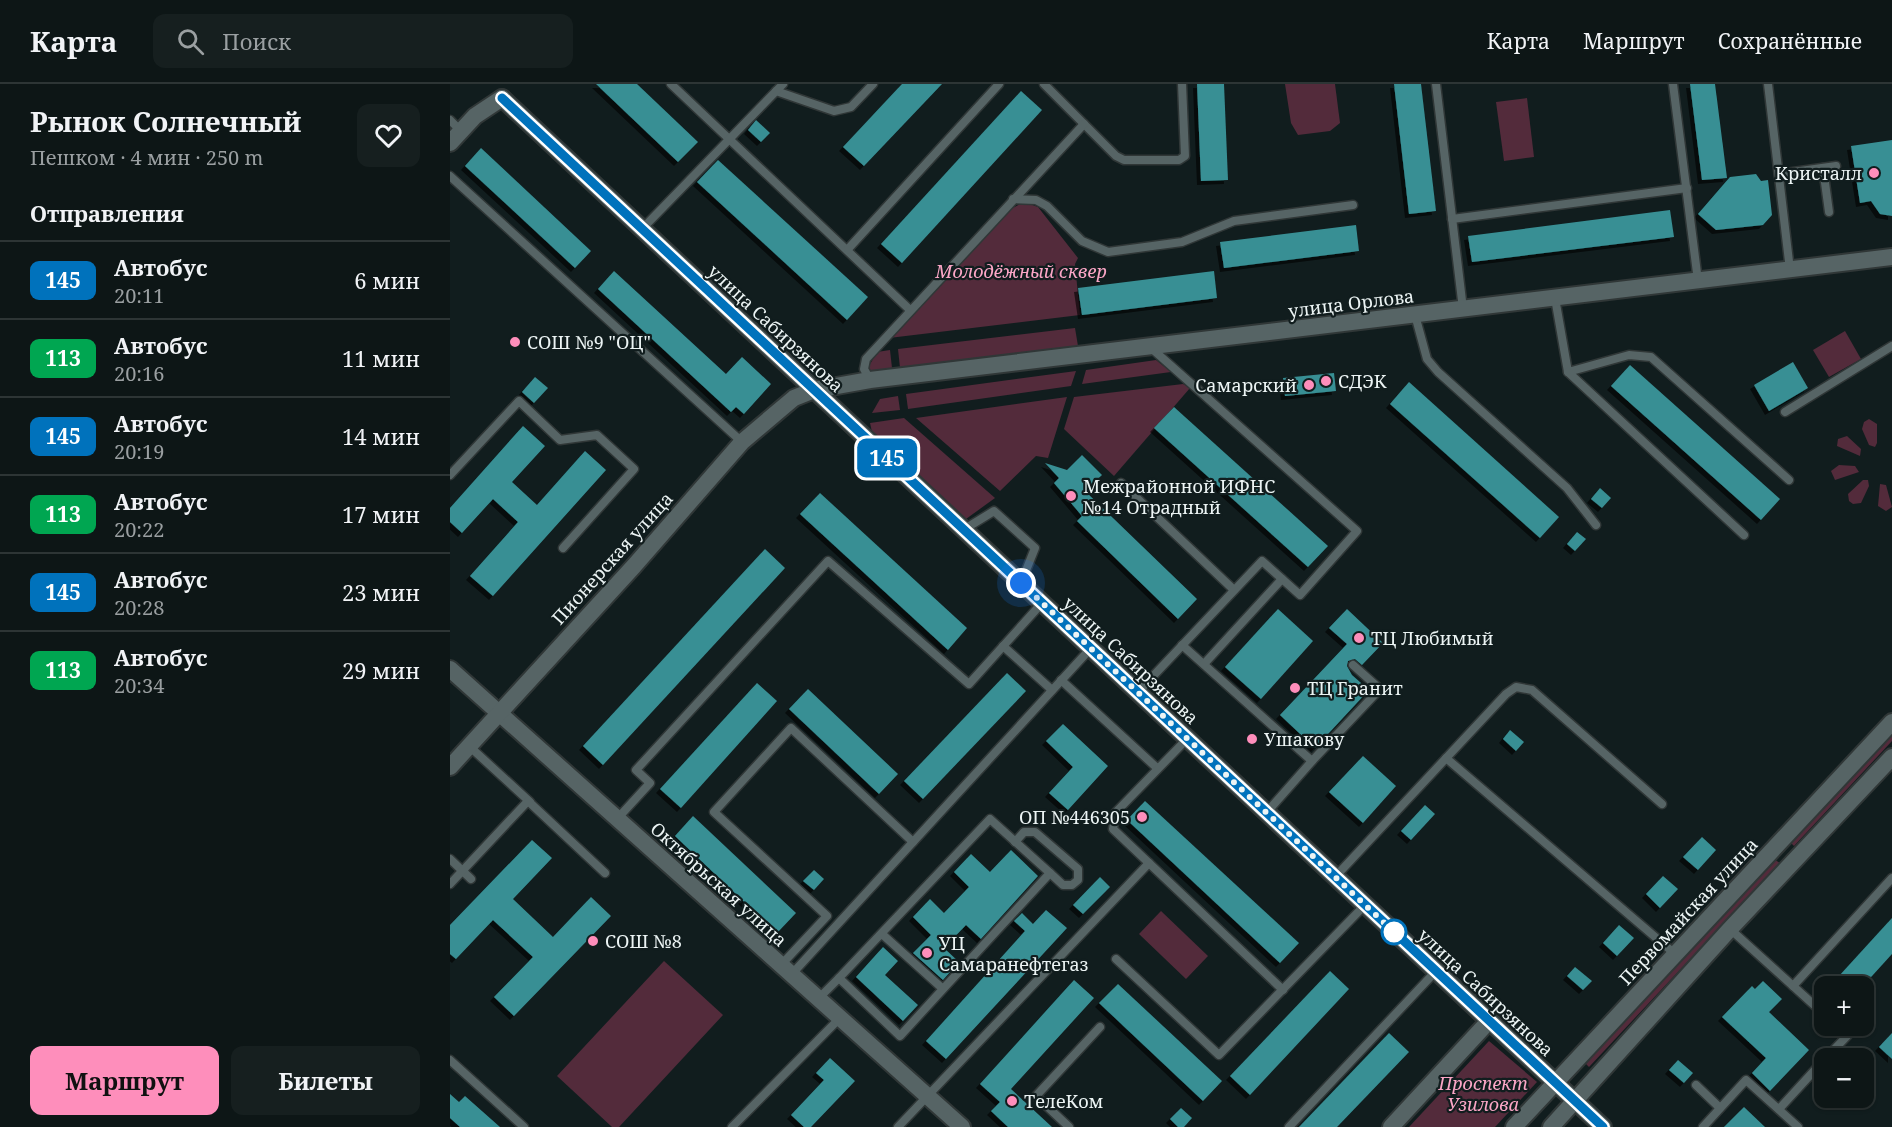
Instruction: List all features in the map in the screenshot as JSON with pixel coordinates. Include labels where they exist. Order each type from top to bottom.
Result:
[{"type":"street","points":[[454,132],[504,91]]},
{"type":"street","name":"улица Сабирзянова","points":[[504,91],[642,229],[1603,1127]]},
{"type":"street","name":"улица Орлова","points":[[814,390],[870,380],[1892,257]]},
{"type":"street","name":"Пионерская улица","points":[[450,767],[634,566],[741,442],[794,398],[814,390]]},
{"type":"street","name":"Октябрьская улица","points":[[450,669],[962,1127]]},
{"type":"street","name":"Первомайская улица","points":[[1514,1127],[1892,722]]},
{"type":"street","points":[[1551,1127],[1730,929],[1892,757]]},
{"type":"street","points":[[1772,851],[1789,867]]},
{"type":"street","points":[[1391,1127],[1490,1021]]},
{"type":"lane","points":[[671,84],[909,309]]},
{"type":"lane","points":[[642,229],[780,87],[834,111],[851,107],[873,84]]},
{"type":"lane","points":[[848,249],[999,84]]},
{"type":"lane","points":[[1044,84],[1124,160],[1179,160],[1185,156],[1182,84]]},
{"type":"lane","points":[[1436,84],[1463,309]]},
{"type":"lane","points":[[1673,84],[1698,281]]},
{"type":"lane","points":[[1768,84],[1790,270]]},
{"type":"lane","points":[[870,380],[864,369],[866,359],[909,309],[1084,124]]},
{"type":"lane","points":[[1779,174],[1836,166]]},
{"type":"lane","points":[[1823,168],[1829,212]]},
{"type":"lane","points":[[450,176],[741,442]]},
{"type":"lane","points":[[1452,219],[1687,188]]},
{"type":"lane","points":[[1013,199],[1036,200],[1047,206],[1063,225],[1082,241],[1108,252],[1182,243],[1234,221],[1353,205]]},
{"type":"lane","points":[[1555,298],[1568,372],[1744,535]]},
{"type":"lane","points":[[1415,315],[1427,359],[1438,372],[1568,488],[1596,525]]},
{"type":"lane","points":[[1785,412],[1892,346]]},
{"type":"lane","points":[[1138,692],[1262,561],[1300,595],[1357,531],[1150,347]]},
{"type":"lane","points":[[1568,372],[1629,355],[1651,357],[1789,480]]},
{"type":"lane","points":[[450,475],[519,401],[560,440],[597,435],[633,469],[563,548]]},
{"type":"lane","points":[[1121,483],[1234,590]]},
{"type":"lane","points":[[963,530],[994,512],[1035,548],[1021,583]]},
{"type":"lane","points":[[617,820],[650,783],[636,770],[828,561],[969,684],[1042,603]]},
{"type":"lane","points":[[1204,664],[1282,579]]},
{"type":"lane","points":[[1182,645],[1312,761]]},
{"type":"lane","points":[[1003,646],[1052,690]]},
{"type":"lane","points":[[786,970],[913,842],[1091,648]]},
{"type":"lane","points":[[1267,812],[1380,689],[1353,665]]},
{"type":"lane","points":[[1062,680],[1157,768]]},
{"type":"lane","points":[[1336,876],[1506,694],[1522,687],[1532,690],[1662,804]]},
{"type":"lane","points":[[786,970],[827,916],[714,812],[791,728],[913,842]]},
{"type":"lane","points":[[1187,739],[1116,812],[1113,829],[1283,990]]},
{"type":"lane","points":[[469,746],[605,873]]},
{"type":"lane","points":[[1446,758],[1674,954]]},
{"type":"lane","points":[[450,884],[525,802],[531,802]]},
{"type":"lane","points":[[818,999],[990,819],[1063,885],[1072,885],[1078,880],[1078,869],[1035,832],[1024,832],[1016,842]]},
{"type":"lane","points":[[450,859],[471,879]]},
{"type":"lane","points":[[898,1127],[1149,862]]},
{"type":"lane","points":[[839,978],[900,1036],[1050,873]]},
{"type":"lane","points":[[1793,986],[1892,878]]},
{"type":"lane","points":[[1116,959],[1219,1054],[1365,905]]},
{"type":"lane","points":[[1730,929],[1814,1005]]},
{"type":"lane","points":[[882,934],[943,989]]},
{"type":"lane","points":[[1288,1127],[1436,971]]},
{"type":"lane","points":[[732,1127],[840,1018]]},
{"type":"lane","points":[[1069,1127],[1036,1096],[1100,1028]]},
{"type":"lane","points":[[1836,1048],[1847,1036]]},
{"type":"lane","points":[[450,1060],[524,1127]]},
{"type":"lane","points":[[1779,1109],[1814,1072]]},
{"type":"lane","points":[[1703,1127],[1746,1080],[1798,1127]]},
{"type":"lane","points":[[1696,1085],[1720,1108]]},
{"type":"green space","points":[[1285,84],[1335,84],[1340,123],[1330,131],[1298,135],[1291,123]]},
{"type":"green space","points":[[1527,98],[1534,157],[1504,161],[1496,102]]},
{"type":"green space","name":"Молодёжный сквер","points":[[1024,202],[1038,207],[1078,258],[1075,264],[1080,315],[889,338],[1005,212]]},
{"type":"green space","points":[[1075,328],[1078,346],[900,368],[898,349]]},
{"type":"green space","points":[[1845,331],[1861,359],[1829,377],[1813,350]]},
{"type":"green space","points":[[890,350],[892,368],[869,371],[869,366],[877,352]]},
{"type":"green space","points":[[1156,360],[1171,372],[1082,384],[1086,370]]},
{"type":"green space","points":[[1076,371],[1071,386],[908,409],[906,394]]},
{"type":"green space","points":[[1183,384],[1190,388],[1114,476],[1064,429],[1074,397]]},
{"type":"green space","points":[[898,396],[900,410],[872,413],[880,399]]},
{"type":"green space","points":[[1067,397],[1048,458],[1036,456],[1000,491],[916,418]]},
{"type":"green space","points":[[904,418],[995,498],[966,519],[872,432],[870,423]]},
{"type":"green space","points":[[1869,419],[1877,424],[1875,447],[1869,445],[1862,429],[1864,422]]},
{"type":"green space","points":[[1847,436],[1861,449],[1860,456],[1837,446],[1838,439]]},
{"type":"green space","points":[[1839,465],[1855,466],[1859,472],[1835,480],[1831,471]]},
{"type":"green space","points":[[1863,480],[1868,480],[1869,486],[1861,503],[1853,504],[1849,501],[1848,494]]},
{"type":"green space","points":[[1880,484],[1886,485],[1892,507],[1886,511],[1878,506]]},
{"type":"green space","points":[[1892,732],[1892,741],[1794,846],[1790,842]]},
{"type":"green space","points":[[1775,860],[1780,863],[1589,1067],[1585,1063]]},
{"type":"green space","points":[[1161,911],[1208,956],[1186,979],[1139,934]]},
{"type":"green space","points":[[664,961],[723,1015],[619,1127],[612,1127],[557,1076]]},
{"type":"green space","name":"Проспект Узилова","points":[[1489,1041],[1537,1082],[1495,1127],[1409,1127]]},
{"type":"building","points":[[596,84],[637,84],[698,142],[678,162]]},
{"type":"building","points":[[902,84],[942,84],[864,166],[843,147]]},
{"type":"building","points":[[1197,84],[1224,84],[1228,180],[1201,181]]},
{"type":"building","points":[[1394,84],[1421,84],[1436,211],[1409,214]]},
{"type":"building","points":[[1690,84],[1715,84],[1727,178],[1702,180]]},
{"type":"building","points":[[1021,91],[1042,110],[902,263],[881,244]]},
{"type":"building","points":[[756,120],[770,133],[761,142],[748,130]]},
{"type":"building","name":"Кристалл","points":[[1892,140],[1892,216],[1880,214],[1871,201],[1860,203],[1851,146]]},
{"type":"building","points":[[481,148],[591,251],[575,268],[465,166]]},
{"type":"building","points":[[718,160],[868,297],[847,320],[697,182]]},
{"type":"building","points":[[1756,174],[1761,181],[1768,180],[1772,215],[1763,225],[1716,230],[1698,214],[1730,177]]},
{"type":"building","points":[[1670,210],[1674,237],[1472,262],[1468,236]]},
{"type":"building","points":[[1356,225],[1359,251],[1224,268],[1220,242]]},
{"type":"building","points":[[614,271],[726,374],[742,357],[771,384],[744,414],[736,407],[731,412],[598,289]]},
{"type":"building","points":[[1214,271],[1217,298],[1082,315],[1078,288]]},
{"type":"building","points":[[1793,362],[1808,388],[1769,411],[1754,385]]},
{"type":"building","points":[[1630,365],[1780,499],[1761,520],[1611,386]]},
{"type":"building","name":"Самарский","points":[[1334,373],[1336,391],[1285,396],[1283,378]]},
{"type":"building","points":[[535,377],[548,388],[534,403],[522,392]]},
{"type":"building","points":[[1409,382],[1559,517],[1540,538],[1390,404]]},
{"type":"building","points":[[1174,407],[1328,546],[1308,567],[1154,428]]},
{"type":"building","points":[[523,426],[545,446],[512,482],[537,505],[585,451],[606,470],[493,596],[470,576],[518,522],[493,499],[462,533],[450,522],[450,508]]},
{"type":"building","points":[[1082,455],[1102,475],[1085,491],[1197,599],[1178,619],[1077,521],[1082,516],[1054,483],[1059,478],[1045,463],[1067,470]]},
{"type":"building","points":[[1600,488],[1611,498],[1602,508],[1591,499]]},
{"type":"building","points":[[820,493],[967,628],[948,650],[800,514]]},
{"type":"building","points":[[1577,532],[1586,539],[1575,551],[1567,544]]},
{"type":"building","points":[[765,549],[785,568],[603,765],[583,746]]},
{"type":"building","points":[[1278,609],[1313,641],[1261,699],[1225,667]]},
{"type":"building","points":[[1347,609],[1383,643],[1362,665],[1355,659],[1348,661],[1347,666],[1352,675],[1369,690],[1315,748],[1280,715],[1347,644],[1329,628]]},
{"type":"building","points":[[1007,673],[1026,691],[923,799],[904,781]]},
{"type":"building","points":[[757,683],[777,701],[681,808],[660,789]]},
{"type":"building","points":[[808,689],[898,774],[879,794],[789,709]]},
{"type":"building","points":[[1063,724],[1108,766],[1068,810],[1049,793],[1073,767],[1046,741]]},
{"type":"building","points":[[1510,730],[1524,742],[1516,751],[1503,739]]},
{"type":"building","points":[[1363,756],[1396,786],[1363,823],[1329,792]]},
{"type":"building","points":[[1145,801],[1299,943],[1280,963],[1127,820]]},
{"type":"building","points":[[1425,805],[1435,814],[1411,840],[1401,831]]},
{"type":"building","points":[[693,816],[796,913],[777,933],[675,836]]},
{"type":"building","points":[[1702,837],[1716,850],[1698,870],[1683,857]]},
{"type":"building","points":[[532,840],[552,858],[513,899],[553,937],[591,897],[611,916],[514,1016],[494,997],[533,957],[493,920],[456,959],[450,954],[450,925]]},
{"type":"building","points":[[1011,850],[1038,876],[981,939],[966,925],[944,948],[959,962],[943,980],[913,953],[931,935],[913,917],[930,899],[944,913],[969,887],[954,872],[971,854],[990,872]]},
{"type":"building","points":[[814,870],[824,879],[814,890],[803,881]]},
{"type":"building","points":[[1663,876],[1678,889],[1660,908],[1646,894]]},
{"type":"building","points":[[1100,877],[1110,887],[1083,914],[1073,905]]},
{"type":"building","points":[[1046,910],[1067,928],[946,1059],[926,1041],[1025,931],[1014,921],[1022,913],[1033,924]]},
{"type":"building","points":[[1892,918],[1892,954],[1872,976],[1839,976]]},
{"type":"building","points":[[1619,925],[1634,938],[1617,956],[1603,943]]},
{"type":"building","points":[[883,947],[898,961],[885,975],[918,1005],[903,1021],[856,977]]},
{"type":"building","points":[[1575,967],[1592,981],[1583,990],[1567,976]]},
{"type":"building","points":[[1330,971],[1349,989],[1250,1095],[1230,1076]]},
{"type":"building","points":[[1074,980],[1094,998],[1011,1089],[1052,1127],[1008,1127],[991,1111],[1000,1102],[980,1084]]},
{"type":"building","points":[[1763,981],[1782,999],[1769,1012],[1809,1050],[1770,1091],[1752,1073],[1766,1058],[1722,1017],[1752,986],[1755,989]]},
{"type":"building","points":[[1118,984],[1222,1081],[1203,1101],[1099,1003]]},
{"type":"building","points":[[1389,1033],[1409,1052],[1337,1127],[1299,1127]]},
{"type":"building","points":[[1892,1033],[1892,1059],[1879,1047]]},
{"type":"building","points":[[830,1058],[855,1081],[811,1127],[804,1127],[791,1115],[824,1080],[816,1073]]},
{"type":"building","points":[[1678,1060],[1693,1073],[1684,1083],[1669,1070]]},
{"type":"building","points":[[450,1094],[459,1102],[465,1096],[500,1127],[460,1127],[450,1118]]},
{"type":"building","points":[[1744,1107],[1765,1127],[1724,1127]]},
{"type":"building","points":[[1181,1108],[1192,1118],[1184,1127],[1178,1127],[1170,1119]]},
{"type":"bus line","name":"145","points":[[502,98],[1603,1127]]},
{"type":"place","name":"Кристалл","points":[[1874,173]]},
{"type":"place","name":"СОШ №9 \"ОЦ\"","points":[[515,342]]},
{"type":"place","name":"СДЭК","points":[[1326,381]]},
{"type":"place","name":"Самарский","points":[[1309,385]]},
{"type":"place","name":"Межрайонной ИФНС №14 Отрадный","points":[[1071,496]]},
{"type":"place","name":"ТЦ Любимый","points":[[1359,638]]},
{"type":"place","name":"ТЦ Гранит","points":[[1295,688]]},
{"type":"place","name":"Ушакову","points":[[1252,739]]},
{"type":"place","name":"ОП №446305","points":[[1142,817]]},
{"type":"place","name":"СОШ №8","points":[[593,941]]},
{"type":"place","name":"УЦ Самаранефтегаз","points":[[927,953]]},
{"type":"place","name":"ТелеКом","points":[[1012,1101]]},
{"type":"route","points":[[1021,583],[1394,932]]}]
